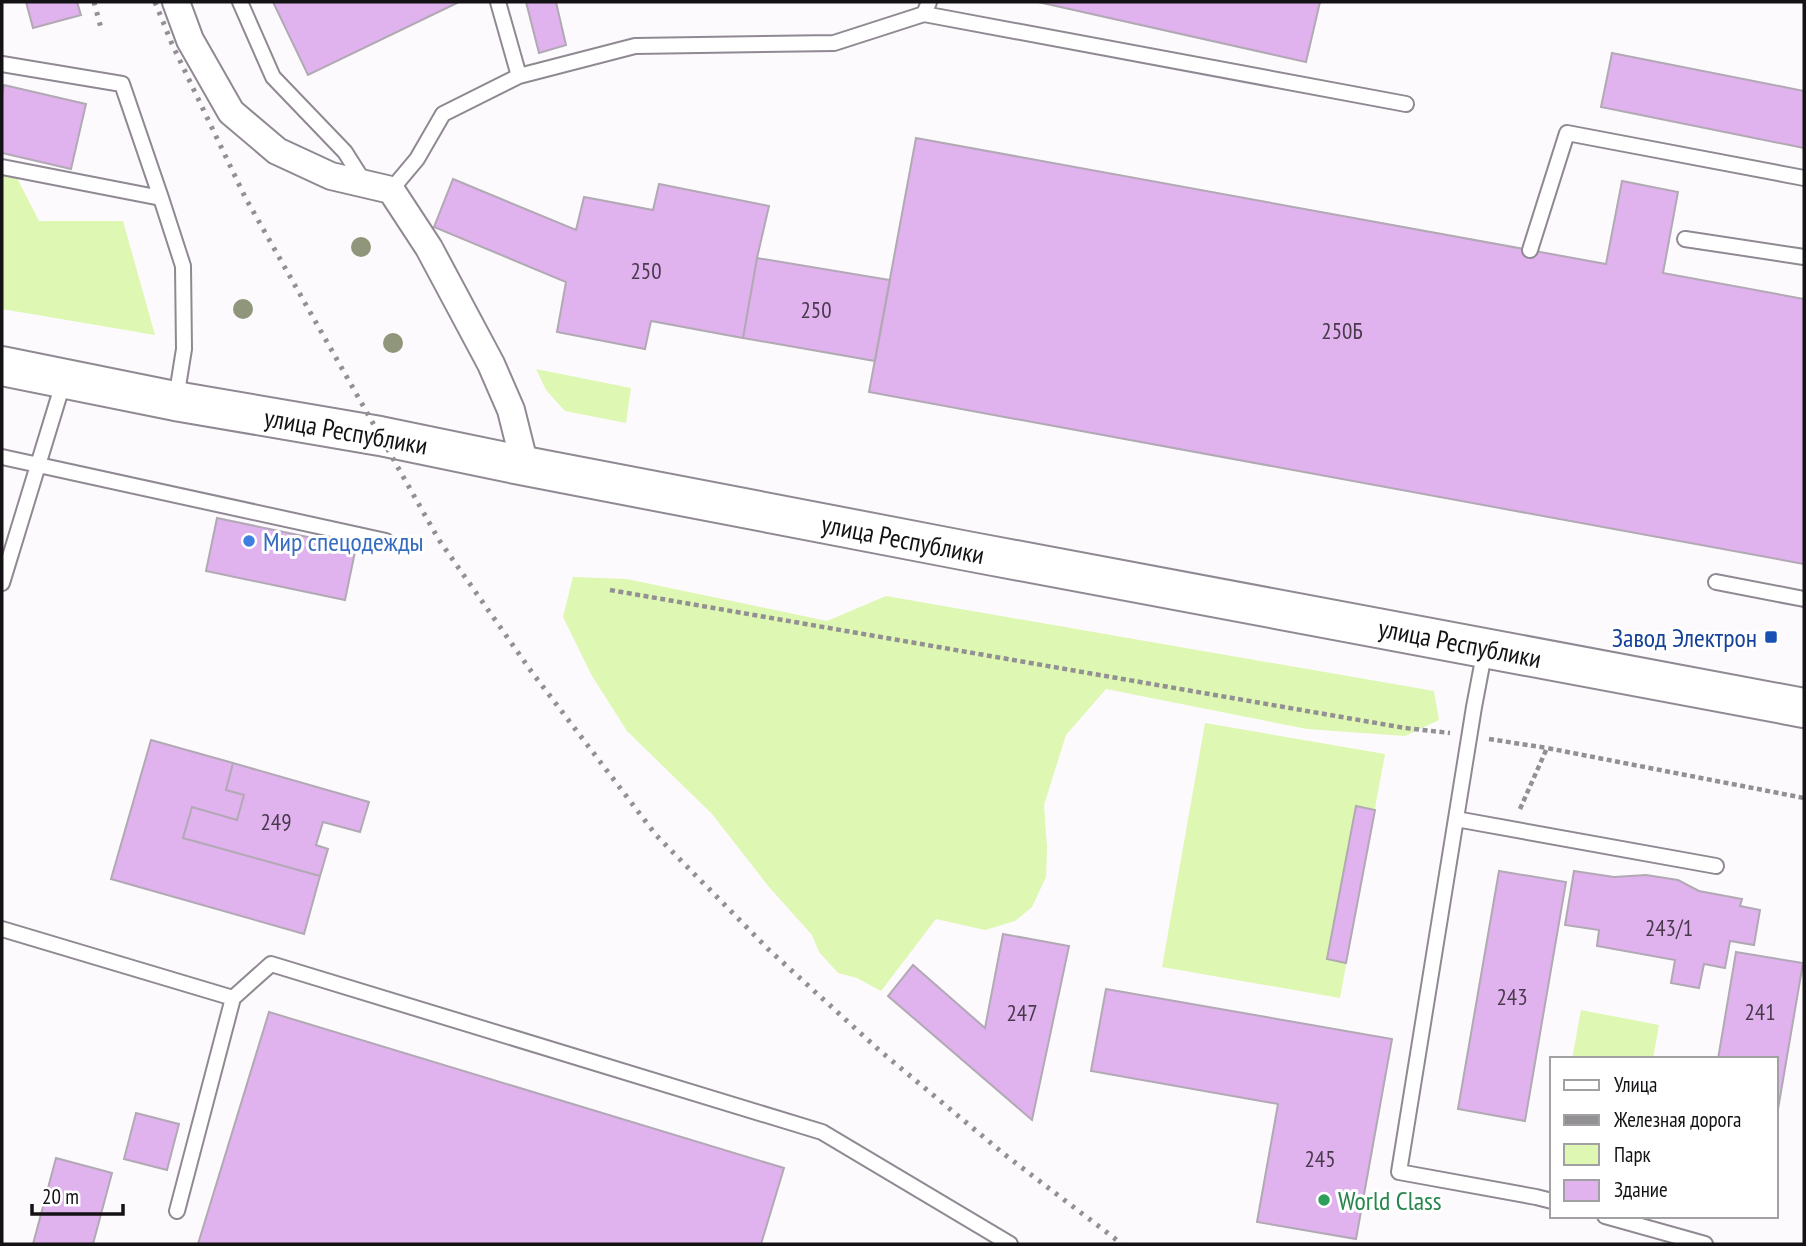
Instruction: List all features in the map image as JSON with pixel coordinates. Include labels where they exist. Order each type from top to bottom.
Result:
[{"type":"main road","name":"улица Республики","points":[[2,366],[175,401],[380,436],[967,551],[1804,708]]},
{"type":"street","points":[[177,2],[190,40],[231,112],[277,151],[331,176],[391,190],[429,248],[491,364],[511,410],[525,466]]},
{"type":"lane","points":[[240,2],[274,77],[345,152],[365,183]]},
{"type":"lane","points":[[498,2],[519,76]]},
{"type":"lane","points":[[391,190],[417,159],[443,114],[519,76],[635,46],[834,43],[926,8],[1406,104]]},
{"type":"lane","points":[[2,64],[122,85],[183,266],[184,349],[175,401]]},
{"type":"lane","points":[[1530,250],[1567,133],[1804,178]]},
{"type":"lane","points":[[2,167],[162,198]]},
{"type":"lane","points":[[1685,239],[1804,257]]},
{"type":"lane","points":[[2,583],[64,379]]},
{"type":"lane","points":[[2,457],[386,541]]},
{"type":"lane","points":[[1716,582],[1804,598]]},
{"type":"lane","points":[[1485,648],[1399,1172],[1550,1200]]},
{"type":"lane","points":[[1456,819],[1716,866]]},
{"type":"lane","points":[[2,929],[233,998]]},
{"type":"lane","points":[[177,1211],[233,998],[271,964],[822,1132],[1010,1244]]},
{"type":"lane","points":[[1612,1218],[1705,1244]]},
{"type":"path","points":[[610,590],[1405,728],[1470,735],[1547,748],[1804,799]]},
{"type":"path","points":[[1511,828],[1547,748]]},
{"type":"green space","points":[[2,175],[17,178],[39,221],[123,221],[155,335],[2,309]]},
{"type":"green space","points":[[536,369],[631,388],[626,423],[565,411],[546,390]]},
{"type":"green space","points":[[573,577],[627,579],[827,621],[886,596],[1434,691],[1439,720],[1405,736],[1307,729],[1106,689],[1066,735],[1044,805],[1046,877],[1032,907],[1015,921],[985,930],[936,919],[881,991],[857,978],[838,973],[819,952],[812,935],[769,887],[712,814],[627,731],[592,676],[563,617]]},
{"type":"green space","points":[[1205,723],[1385,754],[1340,998],[1162,967]]},
{"type":"green space","points":[[1581,1010],[1659,1025],[1653,1057],[1572,1057]]},
{"type":"building","points":[[26,2],[77,2],[81,15],[33,28]]},
{"type":"building","points":[[273,2],[459,2],[308,75]]},
{"type":"building","points":[[526,2],[556,2],[566,45],[539,53]]},
{"type":"building","points":[[1038,2],[1320,2],[1306,62]]},
{"type":"building","points":[[1612,53],[1804,91],[1804,148],[1601,107]]},
{"type":"building","points":[[4,85],[86,104],[71,169],[2,153]]},
{"type":"building","points":[[916,138],[1606,264],[1622,181],[1678,192],[1663,273],[1804,299],[1804,564],[869,392]]},
{"type":"building","points":[[453,179],[576,230],[584,197],[653,210],[659,184],[769,206],[743,338],[651,321],[645,349],[557,332],[566,282],[434,227]]},
{"type":"building","points":[[757,258],[890,280],[875,361],[743,338]]},
{"type":"building","points":[[217,518],[356,547],[345,600],[206,571]]},
{"type":"building","points":[[151,740],[233,763],[226,790],[244,795],[237,820],[192,807],[183,838],[320,876],[304,934],[111,879]]},
{"type":"building","points":[[233,763],[369,802],[360,832],[323,822],[316,845],[328,849],[320,876],[183,838],[192,807],[237,820],[244,795],[226,790]]},
{"type":"building","points":[[1356,806],[1375,810],[1346,963],[1327,959]]},
{"type":"building","points":[[1499,871],[1566,882],[1525,1121],[1458,1109]]},
{"type":"building","points":[[1574,871],[1614,877],[1646,875],[1678,880],[1699,891],[1742,899],[1740,906],[1760,910],[1754,945],[1730,941],[1725,968],[1704,964],[1699,988],[1671,983],[1675,960],[1597,946],[1599,930],[1565,925]]},
{"type":"building","points":[[1003,934],[1069,946],[1032,1120],[888,996],[913,965],[985,1028]]},
{"type":"building","points":[[1736,952],[1803,963],[1778,1109],[1778,1057],[1718,1057]]},
{"type":"building","points":[[1106,989],[1392,1039],[1356,1239],[1257,1222],[1278,1104],[1091,1071]]},
{"type":"building","points":[[269,1012],[784,1168],[761,1244],[198,1244]]},
{"type":"building","points":[[136,1113],[179,1124],[167,1170],[124,1159]]},
{"type":"building","points":[[56,1158],[112,1173],[93,1244],[33,1244]]},
{"type":"railway","points":[[94,2],[101,28]]},
{"type":"railway","points":[[155,2],[172,44],[245,197],[439,540],[531,671],[656,835],[768,949],[879,1050],[1004,1154],[1122,1244]]},
{"type":"place","name":"Мир спецодежды","points":[[249,541]]},
{"type":"place","name":"Завод Электрон","points":[[1771,637]]},
{"type":"place","name":"World Class","points":[[1324,1200]]}]
